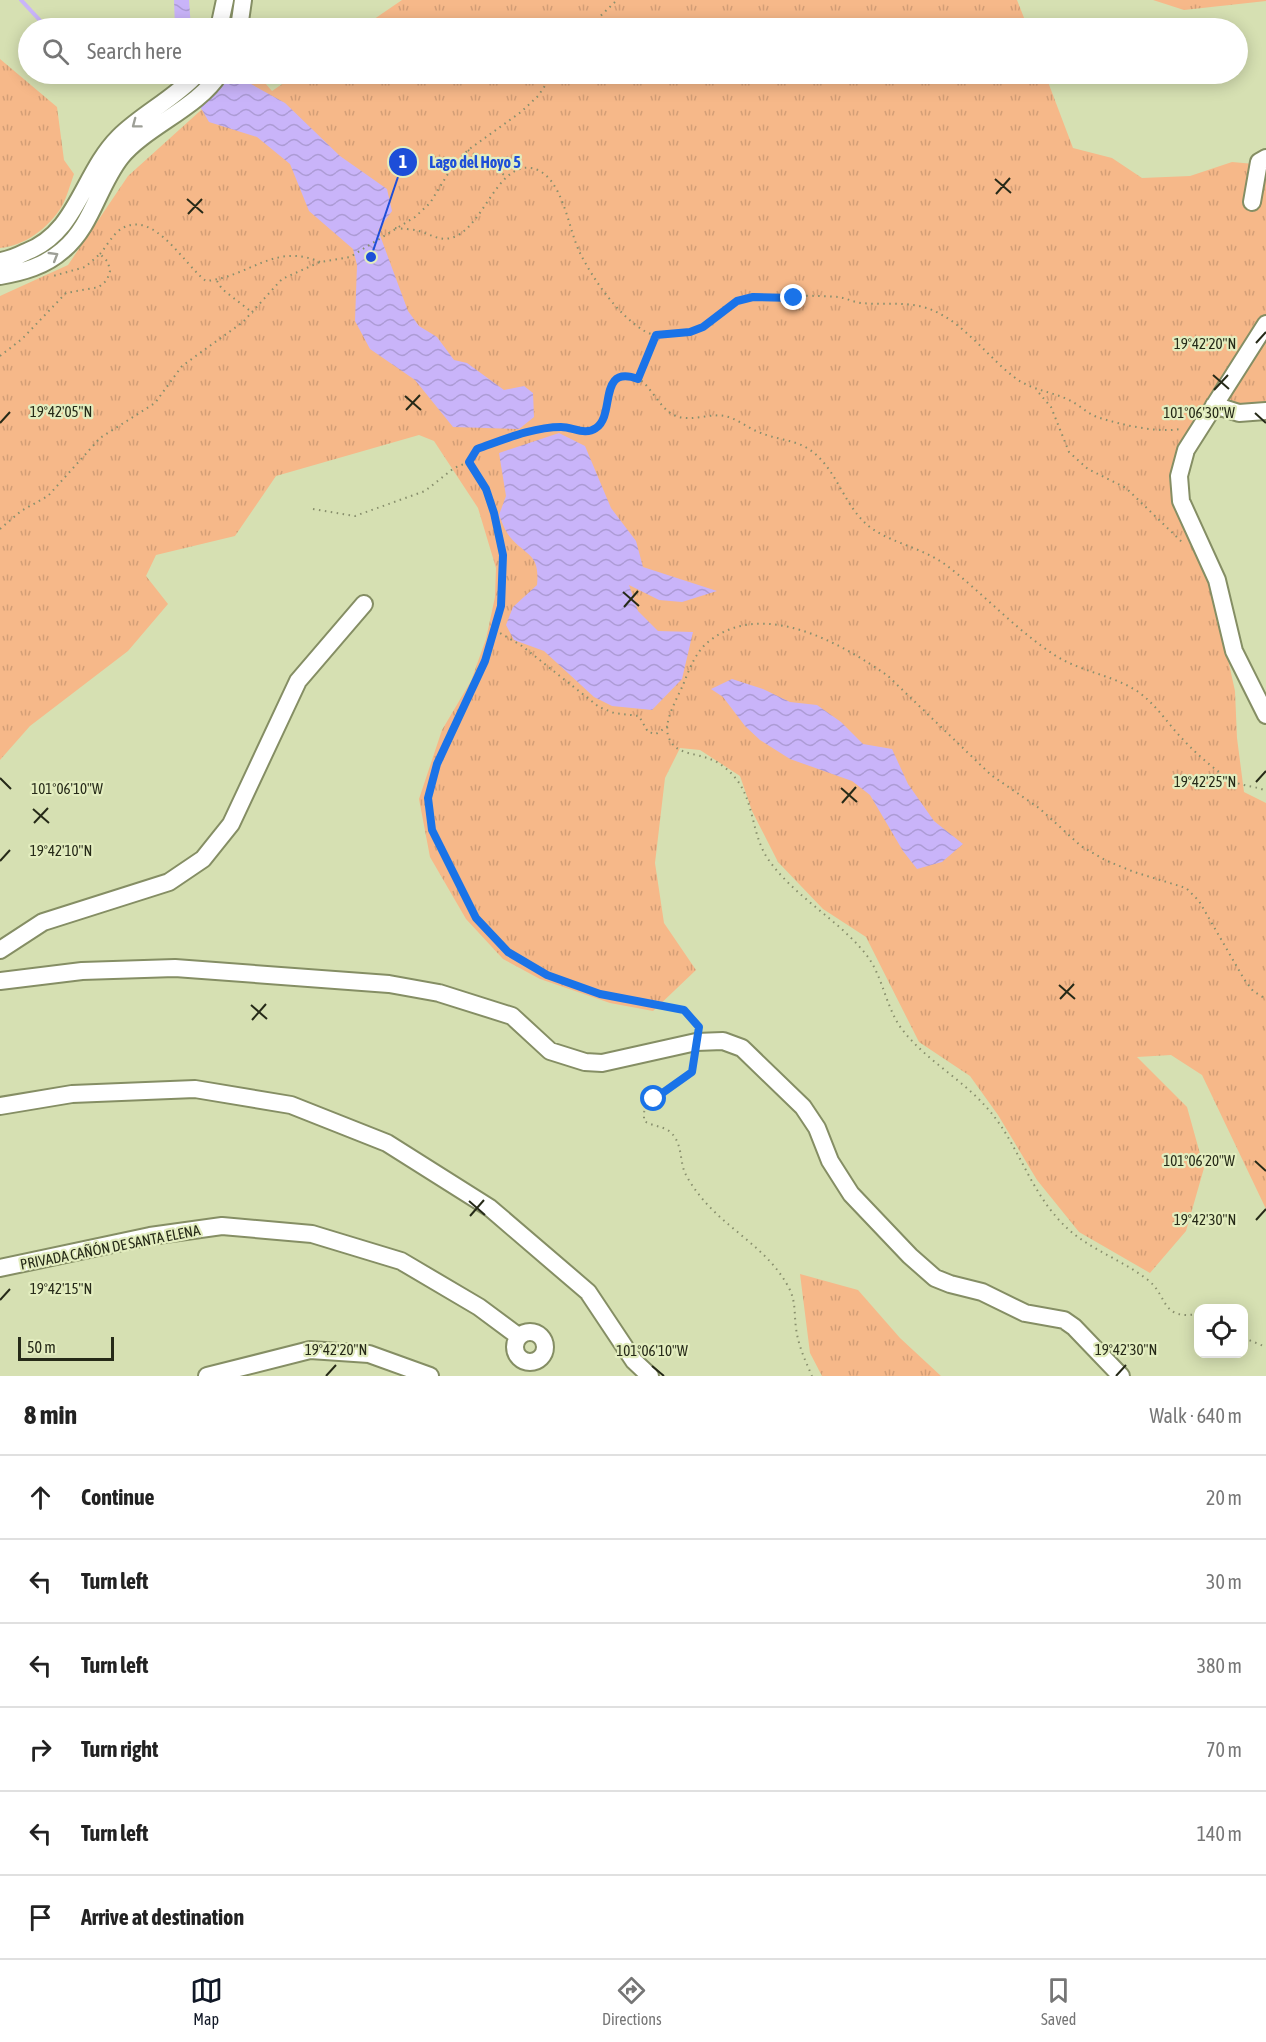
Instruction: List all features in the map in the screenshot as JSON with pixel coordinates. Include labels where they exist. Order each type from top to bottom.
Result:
[{"type":"street","points":[[221,18],[225,0]]},
{"type":"street","points":[[240,18],[243,0]]},
{"type":"street","points":[[0,276],[30,271],[63,251],[85,225],[102,186],[122,156],[186,95],[191,84]]},
{"type":"street","points":[[0,261],[33,249],[51,239],[78,205],[100,158],[120,136],[203,84]]},
{"type":"street","points":[[1252,201],[1259,162],[1266,158]]},
{"type":"street","points":[[1266,324],[1201,426],[1184,459],[1179,476],[1181,501],[1217,580],[1234,651],[1266,715]]},
{"type":"street","points":[[1214,405],[1239,413],[1266,411]]},
{"type":"street","points":[[0,950],[43,922],[169,882],[202,859],[231,824],[298,681],[364,604]]},
{"type":"street","points":[[0,981],[82,971],[175,968],[389,984],[440,993],[512,1016],[550,1051],[585,1062],[602,1063],[696,1042],[723,1041],[742,1048],[803,1107],[817,1128],[830,1161],[851,1194],[910,1256],[935,1278],[982,1292],[1025,1312],[1064,1320],[1074,1327],[1121,1376]]},
{"type":"street","points":[[0,1106],[72,1094],[195,1089],[291,1105],[387,1143],[490,1208],[588,1292],[634,1361],[650,1376]]},
{"type":"street","name":"PRIVADA CAÑÓN DE SANTA ELENA","points":[[0,1268],[150,1236],[222,1226],[312,1234],[401,1261],[479,1307],[518,1336]]},
{"type":"street","points":[[207,1376],[310,1350],[369,1354],[430,1376]]},
{"type":"path","points":[[598,18],[617,0]]},
{"type":"path","points":[[0,529],[14,516],[53,492],[100,438],[155,403],[190,359],[253,313],[282,279],[320,262],[350,258],[415,217],[430,203],[454,164],[468,150],[521,112],[538,96],[546,84]]},
{"type":"path","points":[[468,150],[507,177]]},
{"type":"path","points":[[395,228],[418,230],[440,239],[453,238],[479,215],[507,177],[516,170],[532,168],[544,175],[555,187],[579,252],[597,281],[625,315],[644,331],[656,335],[690,332],[703,327],[737,301],[753,297],[832,297],[858,303],[920,306],[944,315],[1015,378],[1038,391],[1071,401],[1099,418],[1162,429],[1201,426]]},
{"type":"path","points":[[45,278],[85,267],[100,255],[120,229],[131,226],[142,226],[162,235],[196,274],[206,281],[217,280],[288,255],[306,256],[320,262]]},
{"type":"path","points":[[0,356],[22,339],[66,293],[99,287],[107,280],[110,271],[108,262],[100,255]]},
{"type":"path","points":[[217,280],[222,289],[253,313]]},
{"type":"path","points":[[638,379],[656,335]]},
{"type":"path","points":[[313,509],[355,516],[425,491],[454,468],[469,462],[477,449],[485,446],[542,428],[563,427],[588,432],[597,428],[603,421],[612,384],[618,377],[628,375],[638,379],[668,412],[678,417],[726,417],[757,432],[806,447],[820,458],[854,512],[872,528],[922,550],[946,565],[1055,655],[1079,669],[1122,682],[1137,691],[1153,702],[1180,736],[1228,778],[1243,786],[1266,791]]},
{"type":"path","points":[[1038,391],[1051,407],[1070,452],[1088,469],[1126,488],[1184,544]]},
{"type":"path","points":[[469,462],[486,489],[503,555],[501,606],[485,661],[437,764],[428,798],[432,830],[476,918],[508,952],[547,975],[600,994],[684,1010],[699,1027],[692,1072],[654,1099],[644,1112],[644,1121],[652,1126],[668,1129],[676,1138],[685,1173],[713,1213],[760,1249],[776,1265],[790,1289],[797,1309],[796,1326],[801,1350],[812,1376]]},
{"type":"path","points":[[1194,1315],[1185,1316],[1172,1311],[1161,1301],[1149,1281],[1102,1253],[1061,1222],[1029,1180],[1001,1126],[987,1107],[917,1047],[899,1025],[869,960],[847,934],[786,881],[767,858],[757,837],[742,787],[726,767],[675,746],[668,738],[668,726],[672,712],[693,662],[707,643],[728,630],[750,625],[778,624],[815,635],[870,663],[888,676],[991,775],[1039,808],[1081,846],[1124,868],[1186,888],[1199,901],[1244,979],[1253,991],[1266,999]]},
{"type":"path","points":[[494,630],[522,646],[599,707],[614,713],[639,716],[648,732],[656,734],[668,726]]},
{"type":"path","points":[[1248,1340],[1266,1347]]},
{"type":"green space","points":[[402,0],[1017,0],[1024,18],[376,18]]},
{"type":"green space","points":[[1153,0],[1266,0],[1266,1],[1184,10]]},
{"type":"green space","points":[[0,59],[18,74],[18,84],[30,84],[57,107],[64,160],[74,174],[64,202],[50,222],[27,240],[0,248]]},
{"type":"green space","points":[[230,84],[266,84],[272,91],[282,84],[1049,84],[1073,148],[1112,158],[1142,178],[1190,176],[1232,162],[1266,165],[1266,409],[1200,407],[1169,478],[1180,522],[1213,591],[1235,691],[1237,738],[1244,792],[1266,803],[1266,1209],[1202,1075],[1171,1055],[1137,1057],[1187,1107],[1204,1168],[1186,1231],[1150,1273],[1079,1232],[1037,1180],[998,1115],[970,1076],[919,1042],[866,937],[823,909],[778,862],[752,811],[740,776],[700,750],[680,748],[665,778],[655,863],[664,923],[696,970],[653,1011],[610,1003],[540,979],[503,959],[466,919],[430,857],[419,799],[442,730],[471,681],[486,639],[495,597],[496,568],[478,508],[434,441],[419,435],[276,476],[235,536],[156,555],[146,576],[168,604],[128,651],[30,726],[0,760],[0,296],[68,265],[128,176]]},
{"type":"green space","points":[[800,1274],[858,1290],[900,1338],[941,1376],[822,1376],[810,1353]]},
{"type":"water","points":[[174,0],[189,0],[190,18],[175,18]]},
{"type":"water","points":[[187,84],[251,84],[285,103],[340,156],[387,189],[392,211],[378,230],[408,311],[419,326],[437,337],[454,360],[467,363],[504,390],[524,386],[533,393],[534,417],[519,429],[453,427],[415,380],[370,349],[355,321],[357,265],[353,249],[309,211],[290,164],[257,137],[209,122]]},
{"type":"water","points":[[559,433],[585,446],[611,508],[636,541],[643,567],[717,591],[682,602],[659,600],[629,585],[638,611],[658,631],[693,632],[682,679],[652,710],[612,706],[594,697],[544,651],[514,640],[506,625],[513,607],[537,585],[537,575],[531,556],[510,537],[499,515],[506,496],[499,453]]},
{"type":"water","points":[[732,679],[763,689],[790,702],[817,705],[841,722],[863,744],[892,749],[908,784],[934,821],[963,844],[942,862],[917,869],[903,851],[870,795],[852,781],[790,759],[760,740],[745,726],[723,697],[711,689]]},
{"type":"waterway","points":[[21,0],[38,18]]},
{"type":"place","name":"Lago del Hoyo 5","points":[[371,257]]},
{"type":"route","points":[[654,1099],[692,1072],[699,1027],[693,1018],[684,1010],[600,994],[547,975],[508,952],[476,918],[432,830],[428,798],[437,764],[485,661],[501,606],[503,555],[494,513],[486,489],[469,462],[477,449],[542,428],[563,427],[588,432],[597,428],[603,421],[612,384],[618,377],[628,375],[638,379],[656,335],[669,336],[703,327],[737,301],[753,297],[794,298]]}]
